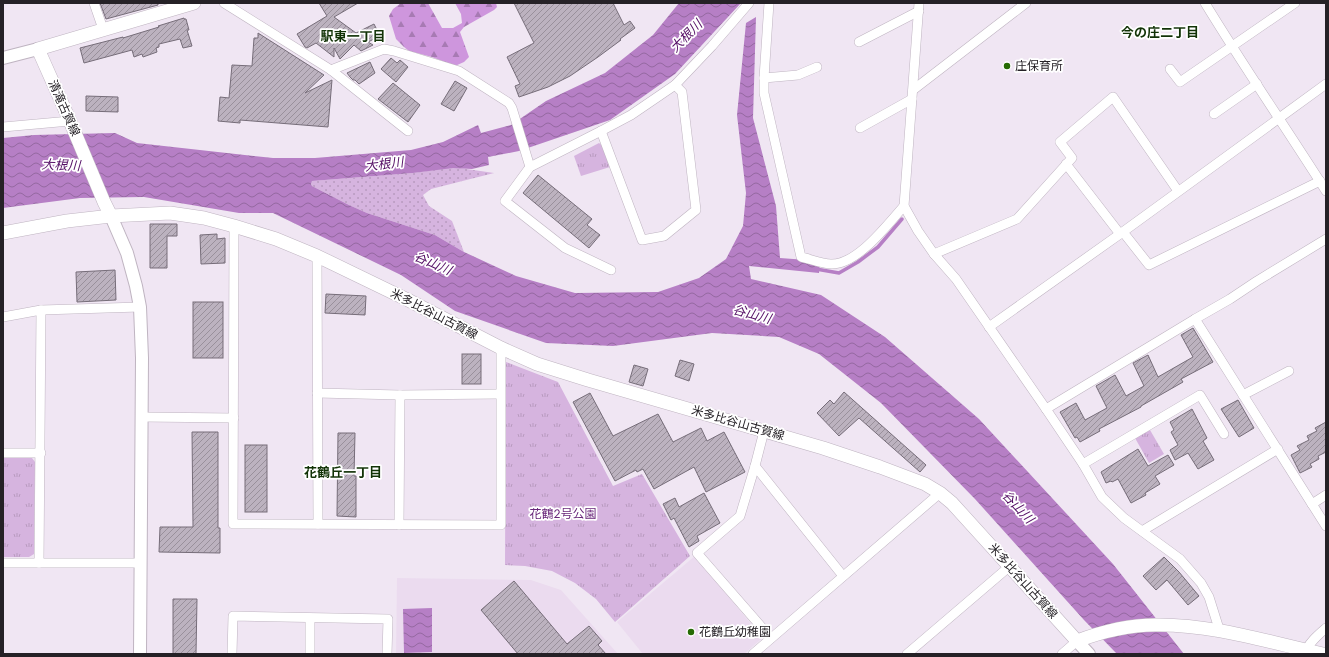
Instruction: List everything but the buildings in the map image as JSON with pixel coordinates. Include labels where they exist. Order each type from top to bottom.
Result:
[{"type":"main road","points":[[38,49],[174,6],[194,3]]},
{"type":"main road","name":"清滝古賀線","points":[[38,49],[111,216]]},
{"type":"main road","name":"米多比谷山古賀線","points":[[111,216],[170,214],[204,218],[276,239],[317,256],[408,300],[501,348],[538,364],[764,431],[880,467],[925,484],[940,493],[952,503],[1077,641]]},
{"type":"main road","points":[[3,233],[67,221],[111,216]]},
{"type":"main road","points":[[1077,641],[1097,634],[1153,625],[1172,625],[1203,628],[1305,652],[1323,654]]},
{"type":"street","points":[[94,3],[103,29]]},
{"type":"street","points":[[224,3],[331,70],[408,131]]},
{"type":"street","points":[[610,270],[565,248],[505,201],[530,167],[631,115],[674,85],[712,46],[749,3]]},
{"type":"street","points":[[769,3],[764,94],[801,257],[831,264],[850,260],[868,245],[904,206]]},
{"type":"street","points":[[860,128],[913,95],[1026,3]]},
{"type":"street","points":[[1205,3],[1326,191]]},
{"type":"street","points":[[1170,69],[1180,82],[1295,3]]},
{"type":"street","points":[[919,7],[904,206],[918,231],[934,254],[956,279],[1046,409],[1083,464],[1102,497],[1124,518],[1180,559],[1200,583],[1209,597],[1220,632]]},
{"type":"street","points":[[859,42],[919,7]]},
{"type":"street","points":[[4,55],[38,49]]},
{"type":"street","points":[[331,70],[384,49],[458,71],[508,103],[512,108],[530,167]]},
{"type":"street","points":[[764,78],[798,76],[817,67]]},
{"type":"street","points":[[1214,114],[1257,84]]},
{"type":"street","points":[[989,327],[1122,233],[1326,84]]},
{"type":"street","points":[[601,131],[642,240],[664,236],[696,210],[682,92],[674,85]]},
{"type":"street","points":[[934,254],[1017,219],[1072,158],[1060,142],[1113,97],[1178,191]]},
{"type":"street","points":[[3,127],[70,121]]},
{"type":"street","points":[[1066,164],[1149,265],[1320,181]]},
{"type":"street","points":[[111,216],[127,253],[140,307],[142,358],[140,654]]},
{"type":"street","points":[[234,226],[233,524],[501,525],[501,348]]},
{"type":"street","points":[[1046,409],[1230,299],[1326,238]]},
{"type":"street","points":[[317,256],[318,524]]},
{"type":"street","points":[[3,317],[41,310],[140,307]]},
{"type":"street","points":[[39,563],[41,310]]},
{"type":"street","points":[[1195,319],[1326,526]]},
{"type":"street","points":[[1244,396],[1289,370]]},
{"type":"street","points":[[317,393],[400,395],[500,394]]},
{"type":"street","points":[[399,525],[400,395]]},
{"type":"street","points":[[1083,464],[1200,395],[1224,434]]},
{"type":"street","points":[[141,417],[234,418]]},
{"type":"street","points":[[764,431],[740,516],[698,553],[771,638]]},
{"type":"street","points":[[1142,531],[1278,449]]},
{"type":"street","points":[[3,453],[41,453]]},
{"type":"street","points":[[755,466],[843,576]]},
{"type":"street","points":[[752,654],[940,493]]},
{"type":"street","points":[[1312,504],[1326,495]]},
{"type":"street","points":[[3,563],[140,563]]},
{"type":"street","points":[[907,654],[1010,566]]},
{"type":"street","points":[[232,654],[233,616],[388,619],[387,654]]},
{"type":"street","points":[[310,618],[310,654]]},
{"type":"street","points":[[1305,652],[1318,634],[1326,628]]},
{"type":"street","points":[[1062,654],[1077,641],[1089,654]]},
{"type":"shaded area","points":[[695,556],[760,635],[761,639],[744,654],[643,654],[617,622]]},
{"type":"shaded area","points":[[397,578],[531,580],[561,590],[618,654],[396,654]]},
{"type":"green space","points":[[401,3],[428,3],[442,28],[453,28],[462,23],[461,14],[455,3],[496,3],[497,7],[464,27],[460,32],[469,57],[464,62],[455,66],[432,57],[409,51],[396,39],[389,16],[393,9]]},
{"type":"green space","points":[[599,143],[604,147],[610,167],[581,176],[574,156]]},
{"type":"green space","points":[[453,167],[494,173],[431,189],[423,195],[429,206],[452,221],[464,252],[435,235],[367,213],[349,205],[312,186],[311,183],[312,181],[413,173]]},
{"type":"green space","name":"花鶴２号公園","points":[[506,362],[558,382],[613,486],[642,474],[690,556],[615,622],[596,599],[575,583],[552,571],[525,566],[505,565]]},
{"type":"green space","points":[[1150,430],[1164,454],[1149,463],[1135,438]]},
{"type":"green space","points":[[3,458],[32,458],[35,462],[34,554],[29,557],[3,557]]},
{"type":"water","points":[[679,3],[741,3],[675,74],[610,120],[519,151],[488,157],[489,165],[472,169],[453,168],[413,173],[312,181],[311,184],[312,186],[367,213],[435,235],[464,252],[516,276],[575,293],[658,292],[699,278],[726,259],[743,226],[746,193],[737,115],[746,23],[756,17],[753,118],[776,206],[780,258],[820,261],[819,273],[749,266],[751,279],[821,295],[885,337],[979,419],[1113,564],[1184,654],[1117,654],[1084,620],[975,499],[881,403],[819,354],[779,337],[712,333],[613,346],[546,343],[455,311],[401,275],[273,213],[239,213],[144,197],[80,198],[3,208],[3,138],[34,135],[115,133],[137,143],[273,158],[315,158],[411,150],[443,142],[478,125],[481,133],[511,125],[546,101],[605,73],[653,35]]},
{"type":"water","points":[[432,608],[432,652],[404,653],[403,609]]},
{"type":"waterway","points":[[816,269],[839,273],[858,262],[878,247],[902,219]]},
{"type":"place","name":"庄保育所","points":[[1007,66]]},
{"type":"place","name":"花鶴丘幼稚園","points":[[691,632]]},
{"type":"district","name":"今の庄二丁目","points":[[1160,32]]},
{"type":"district","name":"駅東一丁目","points":[[353,36]]},
{"type":"district","name":"花鶴丘一丁目","points":[[343,472]]},
{"type":"water label","name":"大根川","points":[[686,36]]},
{"type":"water label","name":"大根川","points":[[384,164]]},
{"type":"water label","name":"大根川","points":[[61,165]]},
{"type":"water label","name":"谷山川","points":[[433,263]]},
{"type":"water label","name":"谷山川","points":[[752,314]]},
{"type":"water label","name":"谷山川","points":[[1018,507]]}]
